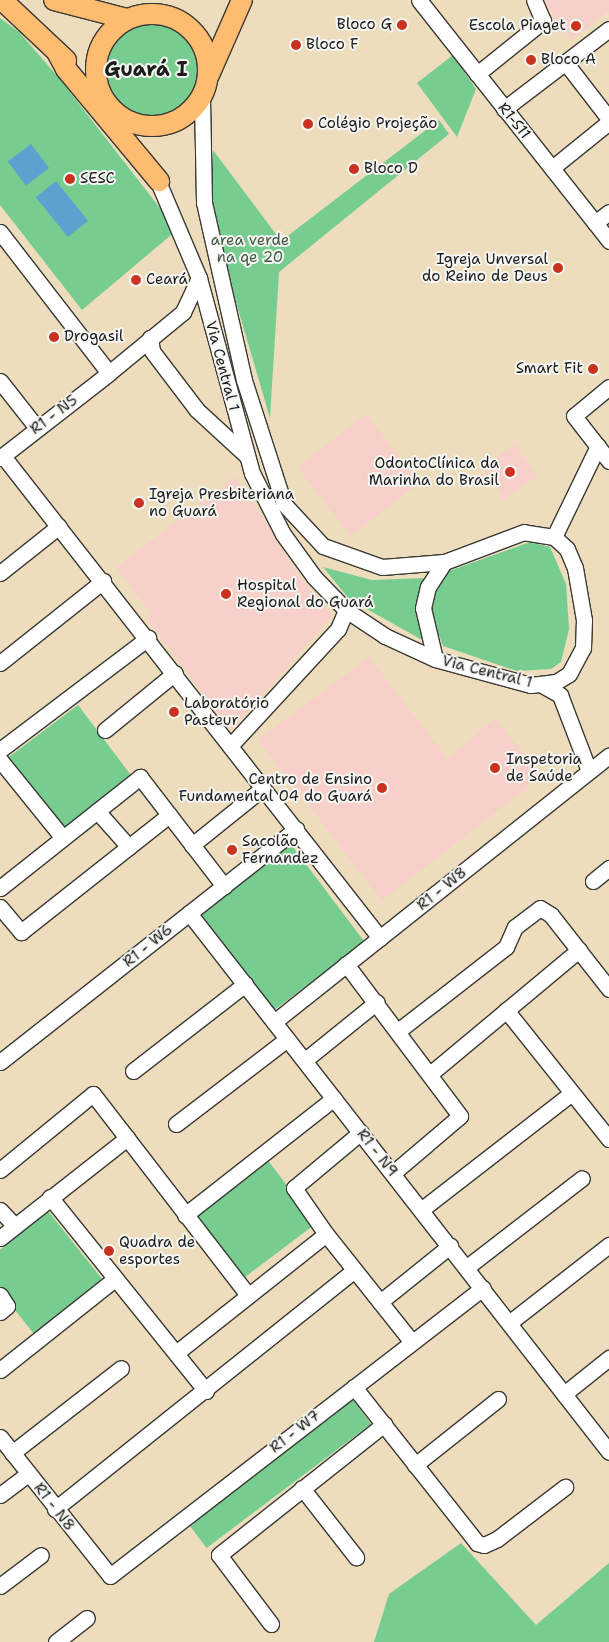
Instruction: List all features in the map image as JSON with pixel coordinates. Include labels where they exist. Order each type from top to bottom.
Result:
[{"type":"main road","name":"Via Central 1","points":[[2,0],[110,106]]},
{"type":"main road","points":[[54,0],[135,17],[159,14],[191,29],[202,43],[208,77]]},
{"type":"main road","points":[[169,0],[135,17],[102,46],[97,73],[110,106],[145,125],[172,123],[189,113],[202,97],[208,77],[242,0]]},
{"type":"main road","points":[[57,52],[66,69],[159,181]]},
{"type":"street","name":"R1-S11","points":[[419,0],[609,241]]},
{"type":"street","points":[[477,74],[543,21],[534,0]]},
{"type":"street","points":[[504,109],[609,29]]},
{"type":"street","points":[[552,168],[609,120],[564,62]]},
{"type":"street","name":"Via Central 1","points":[[202,97],[199,162],[204,202],[244,380],[284,504],[308,534],[352,560],[382,567],[444,562],[524,532],[554,537]]},
{"type":"street","name":"Via Central 1","points":[[110,106],[159,181],[199,278],[246,455],[267,506],[286,539],[314,577],[346,610],[362,621],[435,659],[542,685],[569,674]]},
{"type":"street","points":[[596,223],[609,212]]},
{"type":"street","points":[[0,232],[109,373]]},
{"type":"street","points":[[199,278],[183,312],[151,344],[208,423],[246,455]]},
{"type":"street","name":"R1 - N5","points":[[1,457],[109,373],[136,349],[151,344]]},
{"type":"street","points":[[0,381],[37,428]]},
{"type":"street","points":[[609,388],[574,416],[609,460]]},
{"type":"street","points":[[593,768],[569,694],[569,674],[583,648],[584,620],[575,568],[568,548],[554,537],[598,446]]},
{"type":"street","points":[[1,457],[59,526],[148,638],[380,938]]},
{"type":"street","points":[[0,573],[59,526]]},
{"type":"street","points":[[435,659],[423,608],[428,587],[444,562]]},
{"type":"street","points":[[0,663],[103,581]]},
{"type":"street","points":[[230,746],[338,629],[346,610]]},
{"type":"street","points":[[338,629],[362,621]]},
{"type":"street","points":[[0,750],[148,638]]},
{"type":"street","points":[[105,730],[174,672]]},
{"type":"street","points":[[542,685],[560,695],[593,768]]},
{"type":"street","name":"R1 - W8","points":[[274,1022],[609,756]]},
{"type":"street","points":[[0,760],[63,838]]},
{"type":"street","points":[[0,888],[140,776],[224,886]]},
{"type":"street","points":[[192,844],[263,788]]},
{"type":"street","points":[[97,810],[129,847]]},
{"type":"street","points":[[0,907],[21,932],[169,815]]},
{"type":"street","name":"R1 - W6","points":[[0,1062],[296,829]]},
{"type":"street","points":[[593,881],[609,868]]},
{"type":"street","points":[[398,1030],[506,947],[515,927],[540,908],[547,910],[609,988]]},
{"type":"street","name":"R1 - N9","points":[[189,913],[609,1452]]},
{"type":"street","points":[[430,1074],[579,950]]},
{"type":"street","points":[[346,964],[377,1002],[430,1074],[459,1120],[393,1173]]},
{"type":"street","points":[[133,1071],[245,984]]},
{"type":"street","points":[[305,1060],[377,1002]]},
{"type":"street","points":[[506,1010],[609,1139]]},
{"type":"street","points":[[176,1124],[287,1039]]},
{"type":"street","points":[[422,1210],[572,1092]]},
{"type":"street","points":[[0,1170],[93,1094],[248,1295]]},
{"type":"street","points":[[185,1215],[334,1098]]},
{"type":"street","points":[[361,1132],[294,1188],[326,1234],[411,1341]]},
{"type":"street","points":[[0,1238],[127,1138]]},
{"type":"street","points":[[467,1268],[582,1178]]},
{"type":"street","points":[[50,1197],[206,1391]]},
{"type":"street","points":[[0,1210],[15,1226]]},
{"type":"street","points":[[176,1353],[326,1234]]},
{"type":"street","points":[[509,1323],[609,1245]]},
{"type":"street","points":[[380,1302],[450,1246]]},
{"type":"street","points":[[55,1509],[206,1391],[354,1270]]},
{"type":"street","points":[[0,1370],[115,1279]]},
{"type":"street","name":"R1 - W7","points":[[108,1577],[411,1341],[483,1288]]},
{"type":"street","points":[[0,1295],[7,1306],[0,1312]]},
{"type":"street","points":[[564,1394],[609,1358]]},
{"type":"street","points":[[12,1453],[121,1368]]},
{"type":"street","points":[[354,1387],[472,1538],[484,1545],[565,1487]]},
{"type":"street","points":[[415,1465],[498,1399]]},
{"type":"street","points":[[271,1624],[219,1555],[384,1424]]},
{"type":"street","name":"R1 - N8","points":[[0,1437],[108,1577]]},
{"type":"street","points":[[0,1495],[28,1474]]},
{"type":"street","points":[[302,1488],[356,1556]]},
{"type":"street","points":[[0,1586],[41,1555]]},
{"type":"street","points":[[56,1642],[87,1618]]},
{"type":"shaded area","name":"Escola Piaget","points":[[541,0],[609,0],[609,11],[572,40]]},
{"type":"shaded area","points":[[366,414],[420,483],[351,536],[297,468]]},
{"type":"shaded area","name":"OdontoClínica da Marinha do Brasil","points":[[515,444],[537,476],[504,499],[481,468]]},
{"type":"shaded area","name":"Hospital Regional do Guará","points":[[235,476],[301,578],[333,615],[233,728],[229,728],[146,618],[151,613],[116,568]]},
{"type":"shaded area","name":"Centro de Ensino Fundamental 04 do Guará","points":[[369,657],[448,759],[495,718],[542,776],[382,901],[258,740]]},
{"type":"green space","name":"SESC","points":[[0,18],[19,32],[59,78],[177,230],[82,310],[0,205]]},
{"type":"green space","points":[[152,21],[171,25],[187,35],[197,51],[201,70],[197,89],[187,105],[171,115],[152,119],[133,115],[117,105],[107,89],[103,70],[107,51],[117,35],[133,25]]},
{"type":"green space","points":[[453,55],[476,89],[457,137],[417,83]]},
{"type":"green space","name":"area verde na qe 20","points":[[439,120],[449,134],[279,272],[270,418],[208,207],[213,150],[281,241]]},
{"type":"green space","points":[[530,542],[550,547],[566,584],[569,629],[561,662],[551,669],[517,671],[443,646],[428,606],[437,582],[449,571]]},
{"type":"green space","points":[[323,567],[372,580],[426,578],[416,607],[424,641],[349,599]]},
{"type":"green space","points":[[78,705],[133,778],[60,832],[5,760]]},
{"type":"green space","points":[[290,843],[365,942],[272,1012],[197,913]]},
{"type":"green space","points":[[267,1159],[316,1224],[241,1280],[192,1216]]},
{"type":"green space","points":[[48,1211],[102,1279],[34,1334],[0,1291],[0,1250]]},
{"type":"green space","points":[[350,1396],[371,1424],[207,1548],[185,1520]]},
{"type":"green space","points":[[461,1543],[536,1625],[609,1563],[609,1642],[374,1642],[389,1594]]},
{"type":"water","points":[[31,144],[49,168],[26,185],[8,161]]},
{"type":"water","points":[[56,181],[88,221],[68,237],[36,197]]},
{"type":"place","name":"Bloco G","points":[[402,25]]},
{"type":"place","name":"Escola Piaget","points":[[576,26]]},
{"type":"place","name":"Bloco F","points":[[296,45]]},
{"type":"place","name":"Bloco A","points":[[531,60]]},
{"type":"place","name":"Colégio Projeção","points":[[308,124]]},
{"type":"place","name":"Bloco D","points":[[354,169]]},
{"type":"place","name":"SESC","points":[[70,179]]},
{"type":"place","name":"Igreja Unversal do Reino de Deus","points":[[558,268]]},
{"type":"place","name":"Ceará","points":[[136,280]]},
{"type":"place","name":"Drogasil","points":[[54,337]]},
{"type":"place","name":"Smart Fit","points":[[593,369]]},
{"type":"place","name":"OdontoClínica da Marinha do Brasil","points":[[510,472]]},
{"type":"place","name":"Igreja Presbiteriana no Guará","points":[[139,503]]},
{"type":"place","name":"Hospital Regional do Guará","points":[[226,594]]},
{"type":"place","name":"Laboratório Pasteur","points":[[174,712]]},
{"type":"place","name":"Inspetoria de Saúde","points":[[495,768]]},
{"type":"place","name":"Centro de Ensino Fundamental 04 do Guará","points":[[382,788]]},
{"type":"place","name":"Sacolão Fernandez","points":[[232,850]]},
{"type":"place","name":"Quadra de esportes","points":[[109,1251]]},
{"type":"district","name":"Guará I","points":[[146,69]]}]
